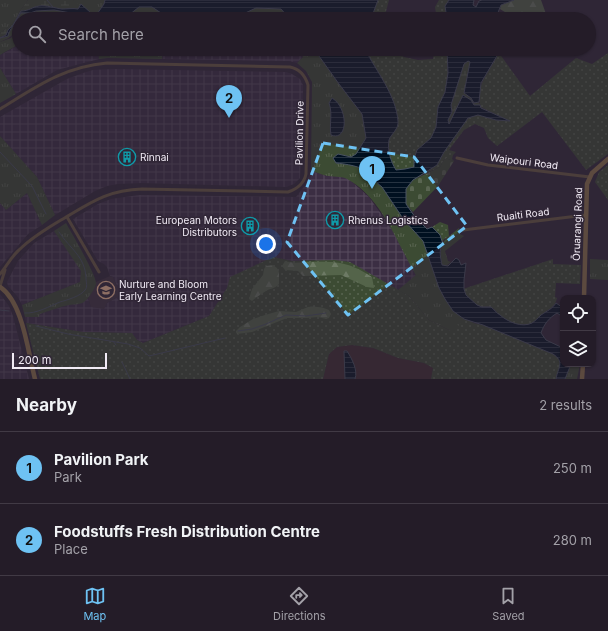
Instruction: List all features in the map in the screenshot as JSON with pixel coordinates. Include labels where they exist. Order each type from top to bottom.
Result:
[{"type":"street","name":"Pavilion Drive","points":[[0,109],[58,75],[93,64],[122,63],[290,67],[295,68],[304,76],[308,85],[306,174],[303,182],[297,188],[288,192],[129,189],[114,192],[102,196],[36,235],[19,250],[0,274]]},
{"type":"street","name":"Waipouri Road","points":[[457,158],[488,165],[590,177]]},
{"type":"street","name":"Ōruarangi Road","points":[[584,295],[587,186],[594,171],[608,160]]},
{"type":"street","name":"Ruaiti Road","points":[[462,230],[586,215]]},
{"type":"street","points":[[67,217],[99,272]]},
{"type":"street","name":"Pavilion Drive","points":[[0,286],[5,268]]},
{"type":"street","points":[[0,286],[10,296],[17,308],[35,379]]},
{"type":"street","points":[[582,379],[583,367]]},
{"type":"highlighted area","points":[[323,143],[414,157],[467,226],[348,315],[287,242]]},
{"type":"shaded area","points":[[12,49],[12,56],[99,56],[99,59],[57,70],[16,94],[0,68],[0,55]]},
{"type":"shaded area","points":[[162,56],[303,57],[297,63],[289,61],[162,59]]},
{"type":"shaded area","points":[[114,69],[286,72],[292,74],[300,79],[303,85],[300,178],[294,184],[286,187],[142,183],[118,184],[107,186],[95,191],[55,215],[37,177],[0,136],[0,117],[67,79],[93,70]]},
{"type":"shaded area","points":[[311,171],[327,176],[341,176],[349,179],[369,197],[394,232],[416,276],[398,290],[314,260],[292,261],[273,257],[229,284],[209,316],[143,343],[137,340],[132,333],[83,332],[26,323],[25,317],[39,317],[39,314],[71,304],[83,302],[88,298],[91,307],[107,303],[121,295],[113,277],[110,276],[107,267],[98,261],[73,219],[98,204],[111,199],[139,195],[296,197],[306,184]]},
{"type":"shaded area","points":[[27,193],[42,225],[28,234],[0,267],[0,203],[6,210]]},
{"type":"shaded area","points":[[54,231],[82,271],[80,282],[22,305],[18,297],[8,286],[7,282],[18,261],[34,243]]},
{"type":"shaded area","name":"Nurture and Bloom Early Learning Centre","points":[[110,276],[113,277],[121,295],[107,303],[104,309],[91,307],[88,298],[96,285],[96,282]]},
{"type":"shaded area","points":[[0,294],[9,306],[13,316],[29,379],[0,379]]},
{"type":"shaded area","points":[[351,345],[373,348],[398,358],[424,363],[433,368],[431,379],[323,379],[329,354],[337,347]]},
{"type":"green space","points":[[0,0],[28,0],[19,12],[12,12],[12,24],[0,33]]},
{"type":"green space","points":[[28,0],[73,0],[81,4],[78,9],[62,9],[42,6],[19,12]]},
{"type":"green space","points":[[73,0],[105,0],[98,12],[90,12]]},
{"type":"green space","points":[[378,0],[389,0],[386,12],[374,12]]},
{"type":"green space","points":[[439,0],[449,0],[445,6],[446,12],[436,12],[435,7]]},
{"type":"green space","points":[[514,0],[541,0],[545,12],[505,12],[500,9],[501,5]]},
{"type":"green space","points":[[138,7],[152,7],[160,12],[132,12]]},
{"type":"green space","points":[[256,8],[281,9],[284,12],[247,12]]},
{"type":"green space","points":[[41,10],[54,10],[65,12],[35,12]]},
{"type":"green space","points":[[12,24],[6,35],[0,37],[0,33]]},
{"type":"green space","points":[[12,28],[12,35],[0,42],[0,38],[8,36],[8,32]]},
{"type":"green space","points":[[12,36],[12,48],[0,55],[0,42]]},
{"type":"green space","points":[[608,53],[608,154],[586,170],[542,112],[497,146],[488,138],[484,128],[475,124],[464,130],[449,150],[456,152],[452,159],[454,161],[445,158],[440,167],[424,174],[437,165],[444,152],[468,118],[478,115],[496,120],[509,121],[481,107],[479,99],[481,85],[497,56],[501,56],[530,96],[576,58],[592,64]]},
{"type":"green space","points":[[99,56],[162,56],[162,59],[99,59]]},
{"type":"green space","points":[[315,56],[317,56],[368,172],[473,323],[483,325],[553,354],[560,361],[556,379],[431,379],[433,368],[424,363],[398,358],[373,348],[352,345],[337,347],[329,354],[323,379],[40,379],[26,323],[83,332],[132,333],[137,340],[143,343],[209,316],[227,288],[230,277],[273,257],[292,261],[335,260],[350,262],[409,296],[429,320],[451,331],[417,277],[377,206],[367,193],[355,183],[341,176]]},
{"type":"green space","points":[[319,56],[362,114],[366,138],[356,154],[351,157],[338,154],[336,163],[358,167],[369,173],[382,187],[404,220],[423,241],[435,277],[445,299],[453,311],[464,319],[453,332],[429,320],[409,296],[398,290],[416,275],[396,236],[380,210],[370,198],[360,188],[347,179],[342,177],[326,176],[311,171],[312,82],[306,71],[297,63],[303,57]]},
{"type":"green space","points":[[369,56],[402,56],[418,60],[433,59],[434,56],[447,56],[448,73],[445,92],[438,107],[436,127],[431,138],[417,150],[414,159],[414,167],[396,170],[390,155],[389,140],[396,129],[398,121],[394,102]]},
{"type":"green space","points":[[468,61],[470,62],[464,93],[471,98],[474,103],[479,102],[480,105],[459,102],[449,125],[448,120],[452,112],[451,105],[464,64]]},
{"type":"green space","points":[[0,68],[16,94],[0,103]]},
{"type":"green space","points":[[0,136],[37,177],[55,215],[42,225],[27,193],[6,210],[0,203]]},
{"type":"green space","points":[[445,158],[454,161],[438,186],[413,212],[406,204],[406,189],[413,180],[440,167]]},
{"type":"green space","points":[[608,165],[608,200],[595,182],[599,172]]},
{"type":"green space","points":[[440,222],[448,225],[449,236],[443,240],[443,244],[440,235],[432,227]]},
{"type":"green space","points":[[66,223],[95,279],[96,284],[93,291],[86,301],[82,303],[54,309],[40,314],[39,317],[25,317],[22,305],[80,282],[81,271],[54,231]]},
{"type":"green space","points":[[459,228],[458,232],[464,236],[445,251],[448,261],[451,262],[446,266],[442,265],[441,251],[443,243]]},
{"type":"green space","points":[[553,259],[553,264],[581,265],[580,284],[556,283],[555,297],[557,298],[555,303],[532,323],[520,325],[500,316],[493,308],[479,307],[468,298],[463,289]]},
{"type":"green space","points":[[590,259],[608,260],[608,280],[590,279]]},
{"type":"green space","points":[[285,261],[294,263],[335,262],[349,265],[372,277],[374,288],[367,287],[341,275],[303,276],[298,271],[285,270],[282,266]]},
{"type":"green space","points":[[273,265],[279,272],[279,284],[276,287],[264,292],[252,301],[249,299],[252,289],[263,275],[266,266]]},
{"type":"green space","points":[[308,307],[325,308],[329,310],[331,314],[329,318],[326,319],[318,317],[287,318],[252,332],[237,334],[236,331],[240,327],[253,319],[279,311],[296,312]]},
{"type":"green space","points":[[570,367],[579,367],[577,379],[565,379]]},
{"type":"water","points":[[105,0],[378,0],[374,12],[284,12],[281,9],[256,8],[247,12],[160,12],[152,7],[139,7],[133,12],[98,12]]},
{"type":"water","points":[[449,0],[474,0],[473,5],[476,7],[479,1],[482,0],[514,0],[501,5],[498,12],[446,12],[445,6]]},
{"type":"water","points":[[81,4],[90,12],[65,12],[54,10],[20,12],[42,6],[62,9],[78,9]]},
{"type":"water","points":[[12,26],[8,36],[0,38],[6,35]]},
{"type":"water","points":[[319,56],[369,56],[394,102],[398,124],[389,140],[389,148],[390,156],[396,170],[414,167],[414,159],[417,150],[431,138],[436,127],[438,107],[445,92],[448,73],[447,56],[497,56],[481,83],[479,102],[474,103],[471,98],[464,93],[470,62],[468,61],[464,64],[451,105],[452,112],[448,120],[449,124],[463,95],[471,100],[474,105],[480,105],[481,108],[510,121],[496,120],[478,115],[468,118],[444,152],[437,165],[413,180],[406,189],[406,204],[415,217],[427,229],[432,227],[440,235],[443,244],[440,251],[442,265],[448,266],[456,258],[459,260],[461,265],[466,263],[464,289],[466,295],[477,305],[482,307],[491,307],[507,320],[520,325],[532,323],[556,303],[560,306],[560,315],[557,313],[549,319],[541,333],[546,340],[560,347],[560,362],[553,354],[483,325],[464,319],[453,311],[439,288],[423,241],[404,220],[382,187],[366,171],[353,166],[336,163],[333,158],[338,154],[351,157],[356,154],[366,138],[362,114]]},
{"type":"water","points":[[332,98],[337,102],[341,109],[344,122],[341,133],[337,136],[331,135],[331,111],[329,103]]},
{"type":"water","points":[[344,351],[347,351],[351,357],[356,372],[355,379],[345,379]]},
{"type":"water","points":[[560,365],[560,367],[570,367],[565,379],[556,379]]},
{"type":"waterway","points":[[47,0],[53,7]]},
{"type":"waterway","points":[[0,152],[32,186],[46,214]]},
{"type":"waterway","points":[[25,313],[38,311],[74,298],[86,289],[87,286],[83,264],[59,232]]},
{"type":"waterway","points":[[0,310],[9,311]]},
{"type":"waterway","points":[[238,331],[252,329],[286,315],[306,316],[326,313]]},
{"type":"waterway","points":[[36,326],[68,334],[128,344],[140,348],[149,356],[225,338]]},
{"type":"waterway","points":[[113,341],[116,345]]},
{"type":"waterway","points":[[122,362],[130,379]]},
{"type":"place","name":"Foodstuffs Fresh Distribution Centre","points":[[229,118]]},
{"type":"place","name":"Rinnai","points":[[127,157]]},
{"type":"place","name":"Pavilion Park","points":[[372,189]]},
{"type":"place","name":"Rhenus Logistics","points":[[335,220]]},
{"type":"place","name":"European Motors Distributors","points":[[250,226]]},
{"type":"place","name":"Nurture and Bloom Early Learning Centre","points":[[106,290]]}]
